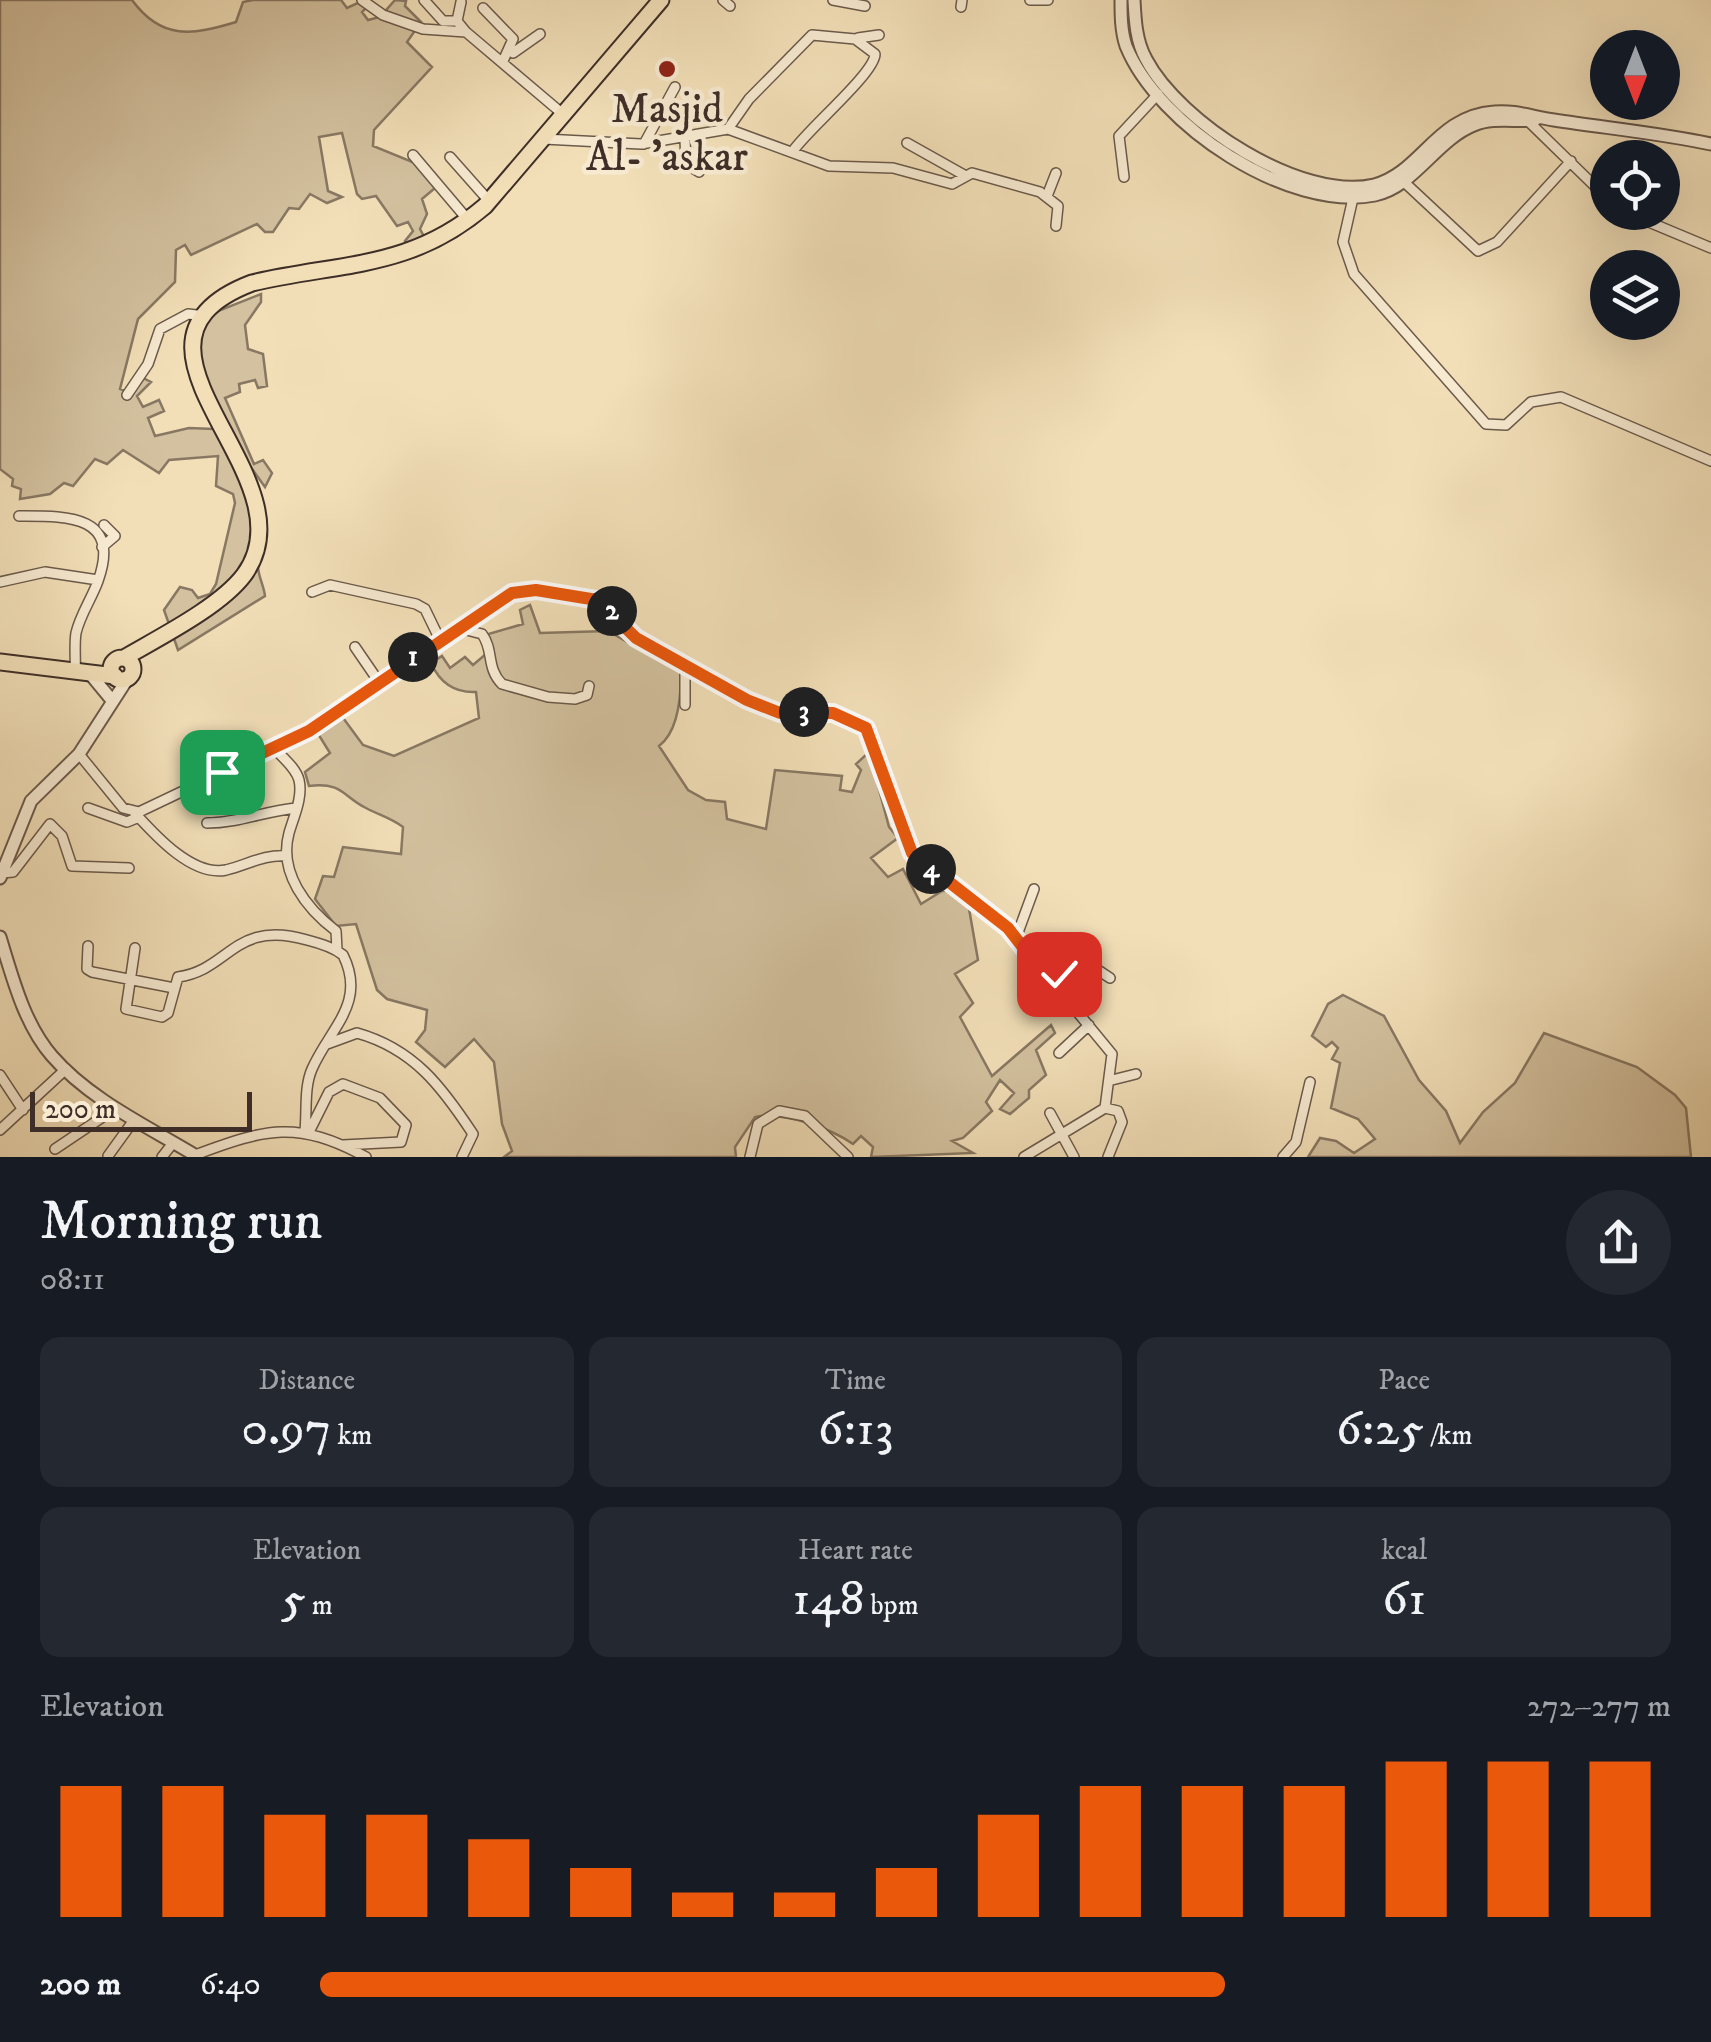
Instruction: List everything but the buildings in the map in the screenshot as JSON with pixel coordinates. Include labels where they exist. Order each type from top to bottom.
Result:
[{"type":"highway","points":[[0,662],[77,671],[122,671],[161,636],[244,575],[259,530],[256,497],[246,470],[200,391],[192,366],[194,339],[206,316],[220,299],[252,283],[393,258],[431,245],[468,220],[544,139],[661,0]]},
{"type":"street","points":[[362,0],[383,15],[423,29],[466,32]]},
{"type":"street","points":[[424,0],[443,22],[457,21]]},
{"type":"street","points":[[833,0],[866,6]]},
{"type":"street","points":[[1030,0],[1048,0]]},
{"type":"street","points":[[1121,0],[1124,41],[1142,77],[1158,94],[1202,134],[1272,181],[1306,194],[1388,192],[1436,150],[1476,123],[1526,117]]},
{"type":"street","points":[[1134,0],[1136,32],[1148,64],[1194,111],[1272,168],[1322,184],[1355,192],[1378,184],[1400,172],[1456,122],[1496,111],[1711,144]]},
{"type":"street","points":[[457,21],[462,2]]},
{"type":"street","points":[[483,8],[513,39],[504,62]]},
{"type":"street","points":[[457,21],[564,116]]},
{"type":"street","points":[[504,62],[519,45],[540,34]]},
{"type":"street","points":[[728,129],[749,99],[812,35],[855,39],[879,35]]},
{"type":"street","points":[[793,151],[822,114],[873,66],[875,54],[855,39]]},
{"type":"street","points":[[644,144],[675,87]]},
{"type":"street","points":[[1124,177],[1119,136],[1158,94]]},
{"type":"street","points":[[1526,117],[1590,181]]},
{"type":"street","points":[[544,139],[644,144],[728,129],[829,166],[893,168],[952,184],[964,175]]},
{"type":"street","points":[[685,139],[688,168],[699,172]]},
{"type":"street","points":[[906,144],[964,175],[992,178],[1047,196],[1058,206],[1056,226]]},
{"type":"street","points":[[413,155],[468,220]]},
{"type":"street","points":[[450,157],[489,201]]},
{"type":"street","points":[[1402,181],[1478,251],[1497,242],[1571,161]]},
{"type":"street","points":[[1047,196],[1056,174]]},
{"type":"street","points":[[1355,192],[1342,242],[1354,274],[1486,424],[1506,425],[1524,413],[1530,402],[1561,397],[1711,460]]},
{"type":"street","points":[[1668,230],[1711,248]]},
{"type":"street","points":[[127,395],[148,364],[160,329],[188,314],[206,316]]},
{"type":"street","points":[[19,516],[76,518],[94,527],[102,547],[98,580],[76,634],[77,671],[110,704]]},
{"type":"street","points":[[102,547],[115,536],[104,526]]},
{"type":"street","points":[[0,582],[44,572],[98,580]]},
{"type":"street","points":[[312,592],[330,585],[416,604],[425,609],[440,640]]},
{"type":"street","points":[[88,808],[127,822],[136,814],[275,749],[521,590],[583,596],[606,604],[626,631],[767,709],[833,713],[866,728],[912,853],[1016,938],[1055,989],[1109,1046],[1112,1080],[1106,1108],[1024,1157]]},
{"type":"street","points":[[458,628],[482,634],[489,648],[489,666],[502,684],[575,699],[587,695],[589,686]]},
{"type":"street","points":[[355,647],[379,682]]},
{"type":"street","points":[[684,705],[685,664]]},
{"type":"street","points":[[122,671],[110,704],[79,754],[31,802],[4,854],[1,876],[13,872],[50,824],[62,836],[74,868],[129,868]]},
{"type":"street","points":[[275,749],[298,779],[288,856],[302,900],[336,932],[337,950],[346,963],[352,996],[310,1074],[307,1131]]},
{"type":"street","points":[[79,754],[115,800],[170,846],[206,869],[224,870],[260,858],[288,856]]},
{"type":"street","points":[[207,824],[239,823],[260,813],[296,808]]},
{"type":"street","points":[[1016,938],[1034,889]]},
{"type":"street","points":[[135,948],[125,1004],[130,1013],[166,1016],[179,977],[194,976],[217,957],[257,936],[291,935],[337,950]]},
{"type":"street","points":[[0,936],[28,1018],[52,1057],[134,1120],[196,1156],[249,1138],[307,1131],[366,1157]]},
{"type":"street","points":[[88,946],[87,969],[174,988]]},
{"type":"street","points":[[1055,989],[1060,984],[1056,964],[1060,956],[1089,964],[1110,978]]},
{"type":"street","points":[[1059,1053],[1089,1025]]},
{"type":"street","points":[[327,1044],[357,1033],[404,1050],[418,1062],[473,1134],[462,1157]]},
{"type":"street","points":[[0,1130],[66,1069]]},
{"type":"street","points":[[1112,1080],[1136,1074]]},
{"type":"street","points":[[0,1075],[23,1110]]},
{"type":"street","points":[[1283,1157],[1296,1142],[1310,1082]]},
{"type":"street","points":[[307,1131],[329,1092],[343,1084],[380,1098],[406,1125],[401,1142],[343,1144]]},
{"type":"street","points":[[55,1150],[116,1108]]},
{"type":"street","points":[[1106,1108],[1118,1111],[1122,1122],[1108,1157]]},
{"type":"street","points":[[750,1157],[758,1124],[779,1111],[806,1116],[848,1157]]},
{"type":"street","points":[[1050,1112],[1074,1157]]},
{"type":"street","points":[[108,1156],[134,1120]]},
{"type":"street","points":[[162,1157],[173,1142]]},
{"type":"shaded area","points":[[0,0],[132,0],[155,23],[192,32],[236,22],[243,2],[253,0],[341,0],[347,8],[360,2],[367,7],[362,12],[368,20],[380,17],[395,0],[406,1],[405,6],[421,22],[407,42],[432,67],[374,130],[373,146],[415,163],[435,188],[422,199],[427,214],[420,229],[428,244],[413,249],[405,241],[413,231],[408,222],[397,226],[376,196],[362,199],[357,194],[342,133],[319,137],[328,191],[342,197],[327,203],[310,194],[299,209],[289,208],[273,232],[265,232],[257,224],[191,255],[185,245],[176,250],[175,282],[138,319],[120,389],[131,393],[143,378],[151,382],[137,396],[143,407],[159,400],[164,411],[148,418],[155,436],[189,428],[214,429],[217,414],[196,344],[213,313],[261,294],[261,302],[245,325],[248,349],[263,354],[267,386],[258,388],[255,380],[239,384],[240,392],[225,398],[254,464],[263,460],[272,473],[265,487],[250,466],[242,468],[261,507],[258,566],[265,596],[178,650],[164,610],[180,587],[192,590],[198,598],[210,594],[216,584],[235,503],[233,494],[216,486],[218,456],[169,460],[159,473],[123,450],[107,464],[95,459],[73,486],[64,483],[50,494],[20,499],[21,489],[12,486],[13,479],[0,469]]},
{"type":"shaded area","points":[[530,605],[540,633],[608,631],[681,673],[675,722],[659,746],[688,790],[706,800],[725,802],[727,819],[766,829],[775,770],[842,776],[840,790],[852,792],[861,770],[856,764],[869,752],[889,827],[898,838],[871,858],[888,877],[903,869],[921,904],[942,891],[959,890],[968,903],[978,960],[955,974],[973,1003],[960,1017],[992,1076],[1051,1025],[1055,1033],[1036,1050],[1046,1075],[1029,1090],[1029,1098],[1010,1114],[1000,1109],[1014,1093],[1000,1080],[986,1102],[992,1111],[963,1138],[952,1141],[973,1153],[871,1157],[873,1147],[861,1136],[853,1144],[806,1122],[766,1116],[755,1117],[735,1147],[736,1157],[504,1157],[512,1151],[502,1124],[494,1062],[474,1039],[445,1067],[416,1042],[425,1030],[427,1010],[387,999],[377,990],[356,924],[336,926],[315,899],[323,876],[334,877],[343,847],[401,854],[403,827],[336,788],[309,786],[305,772],[330,753],[315,729],[341,715],[363,745],[394,756],[479,718],[476,692],[449,685],[431,663],[442,656],[450,668],[465,657],[473,665],[493,648],[485,635],[523,624],[520,610]]},
{"type":"shaded area","points":[[1343,995],[1384,1016],[1419,1080],[1446,1111],[1460,1143],[1483,1112],[1515,1083],[1544,1033],[1637,1067],[1675,1095],[1686,1108],[1691,1157],[1308,1157],[1320,1138],[1336,1141],[1354,1153],[1375,1139],[1358,1119],[1331,1108],[1340,1063],[1332,1059],[1338,1048],[1332,1042],[1326,1047],[1312,1036],[1328,1004]]},
{"type":"place","name":"Masjid Al- 'askar","points":[[667,69]]},
{"type":"route","points":[[222,772],[309,731],[427,647],[512,593],[526,590],[583,596],[606,604],[636,638],[747,700],[780,713],[833,713],[866,728],[899,828],[912,853],[1008,928],[1055,989],[1060,984],[1059,974]]}]
